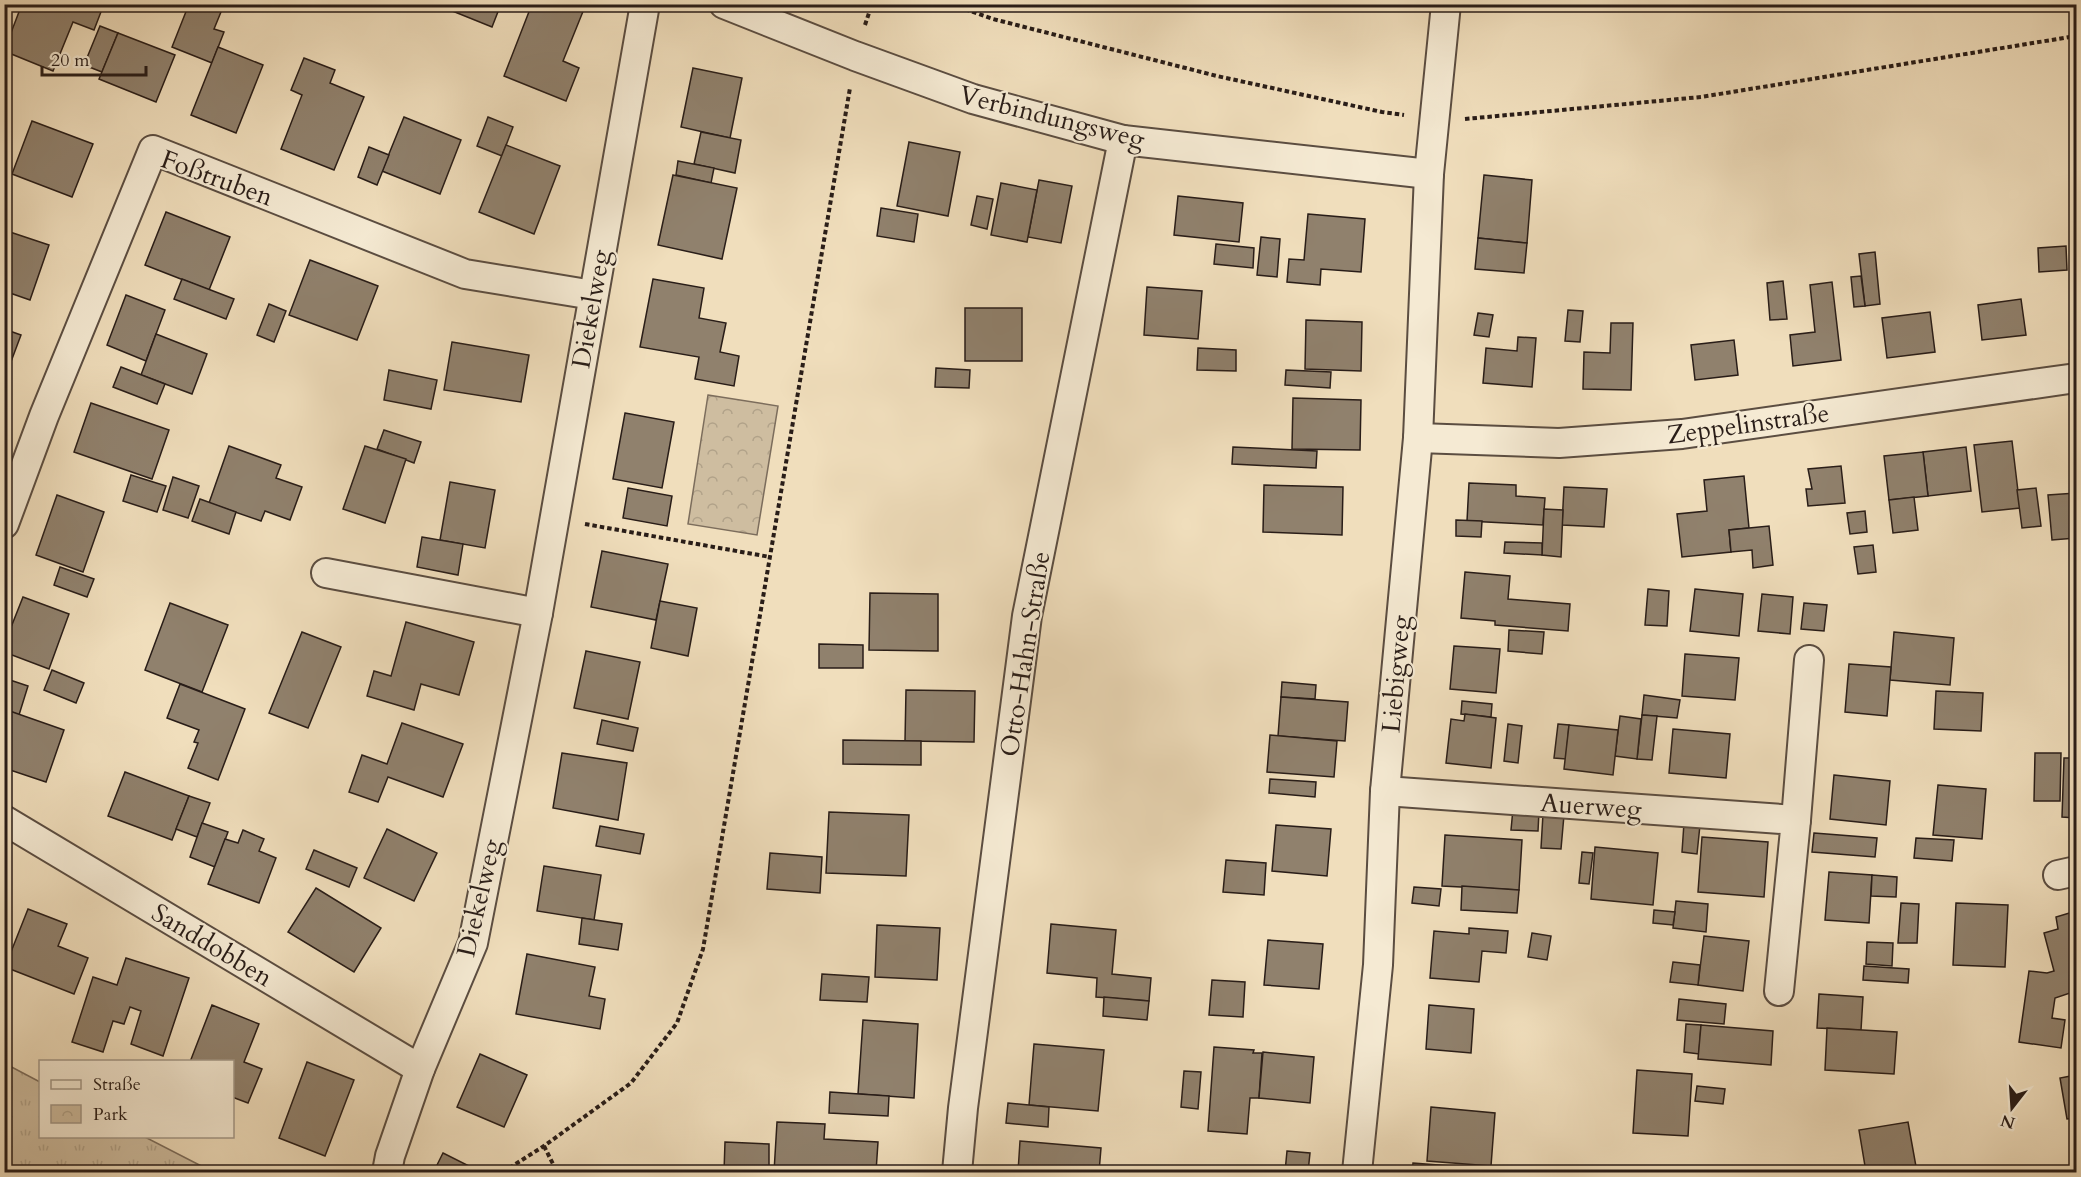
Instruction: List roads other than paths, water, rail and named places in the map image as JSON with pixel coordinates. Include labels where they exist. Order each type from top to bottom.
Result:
[{"type":"street","name":"Diekelweg","points":[[387,1173],[390,1156],[420,1070],[473,943],[538,613],[645,4]]},
{"type":"street","name":"Verbindungsweg","points":[[724,4],[855,56],[973,99],[1123,140],[1429,174]]},
{"type":"street","name":"Liebigweg","points":[[1357,1173],[1378,965],[1385,791],[1418,438],[1429,174],[1446,4]]},
{"type":"street","name":"Otto-Hahn-Straße","points":[[957,1173],[1027,616],[1123,140]]},
{"type":"street","name":"Foßtruben","points":[[4,524],[44,416],[153,150],[465,274],[592,296]]},
{"type":"street","name":"Zeppelinstraße","points":[[1418,438],[1559,443],[1682,434],[2076,378]]},
{"type":"street","points":[[326,573],[538,613]]},
{"type":"street","points":[[1779,991],[1809,660]]},
{"type":"street","name":"Auerweg","points":[[1385,791],[1796,820]]},
{"type":"street","name":"Sanddobben","points":[[4,820],[420,1070]]}]
